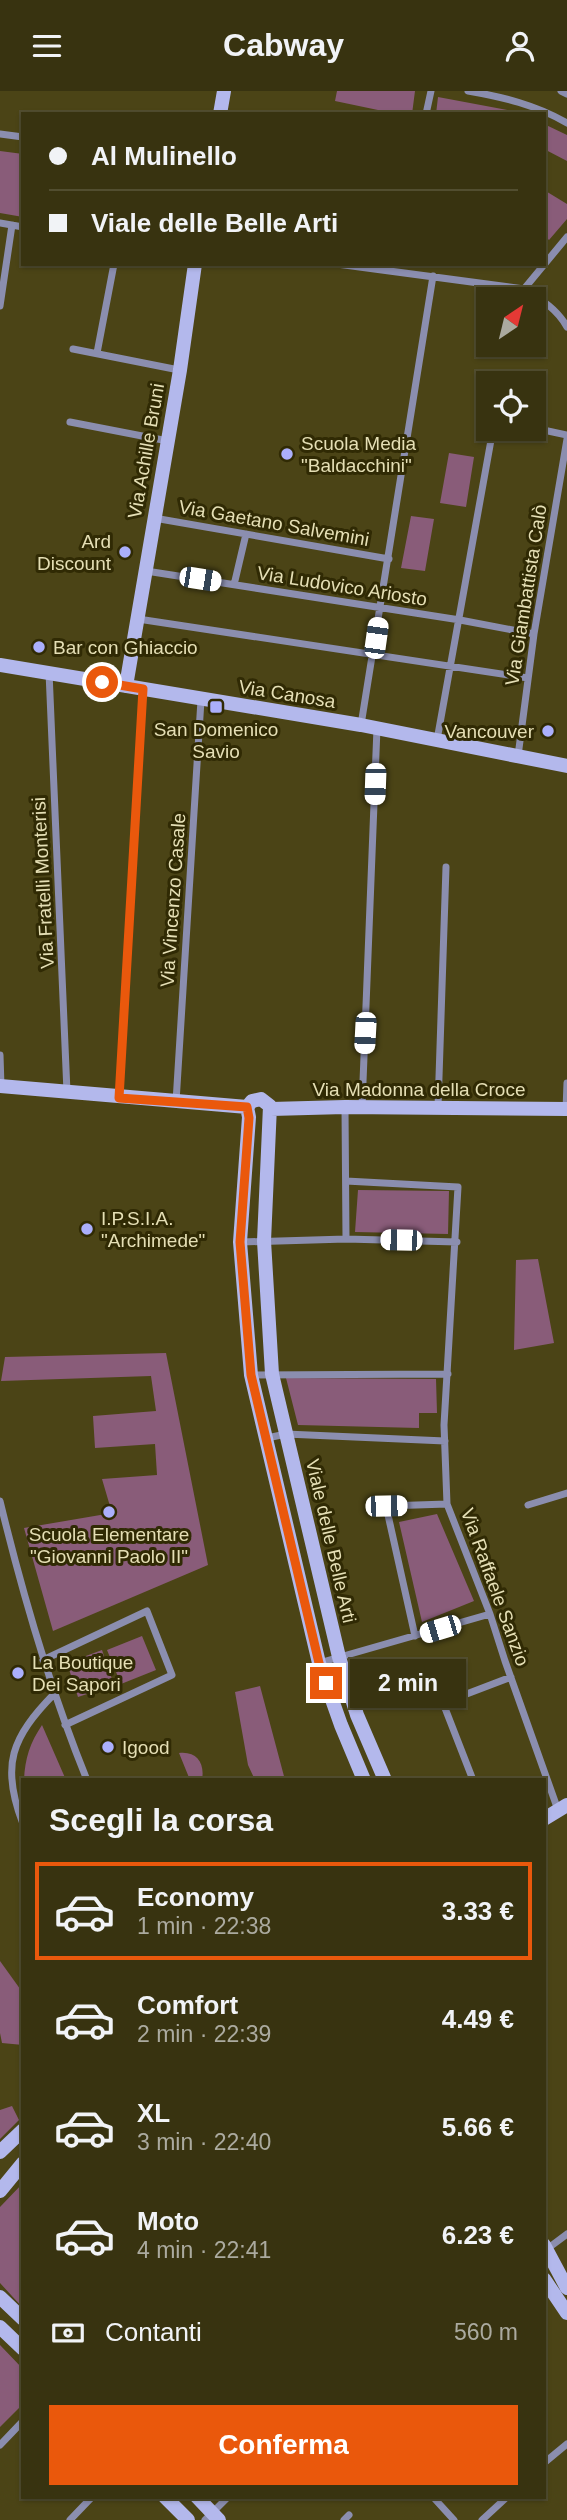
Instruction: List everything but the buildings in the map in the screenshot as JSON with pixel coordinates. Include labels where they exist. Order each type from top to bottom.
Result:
[{"type":"street","points":[[220,112],[224,91]]},
{"type":"street","points":[[426,112],[431,91]]},
{"type":"street","points":[[468,91],[510,99],[544,112]]},
{"type":"street","points":[[561,91],[567,94]]},
{"type":"street","points":[[546,113],[567,123]]},
{"type":"street","points":[[0,134],[21,137]]},
{"type":"street","points":[[0,223],[21,227]]},
{"type":"street","points":[[0,306],[12,225]]},
{"type":"street","points":[[546,262],[567,237]]},
{"type":"street","points":[[97,353],[114,266]]},
{"type":"street","name":"Via Achille Bruni","points":[[126,686],[180,370],[195,266]]},
{"type":"street","points":[[353,266],[510,287]]},
{"type":"street","points":[[526,287],[543,266]]},
{"type":"street","points":[[361,725],[433,276]]},
{"type":"street","points":[[546,303],[561,316],[567,327]]},
{"type":"street","points":[[561,316],[567,308]]},
{"type":"street","points":[[73,349],[180,370]]},
{"type":"street","points":[[70,422],[168,441]]},
{"type":"street","points":[[546,431],[567,437]]},
{"type":"street","name":"Via Giambattista Calò","points":[[518,756],[534,634],[567,437]]},
{"type":"street","points":[[437,740],[491,441]]},
{"type":"street","name":"Via Gaetano Salvemini","points":[[154,518],[389,559]]},
{"type":"street","points":[[234,585],[246,534]]},
{"type":"street","name":"Via Ludovico Ariosto","points":[[145,571],[534,634]]},
{"type":"street","points":[[136,619],[528,678]]},
{"type":"street","name":"Via Canosa","points":[[0,665],[361,725],[567,766]]},
{"type":"street","name":"Via Fratelli Monterisi","points":[[49,673],[68,1093]]},
{"type":"street","points":[[119,1098],[143,689]]},
{"type":"street","name":"Via Vincenzo Casale","points":[[176,1102],[201,700]]},
{"type":"street","points":[[362,1107],[377,728]]},
{"type":"street","points":[[439,1107],[446,867]]},
{"type":"street","points":[[0,1055],[1,1086]]},
{"type":"street","points":[[567,1083],[567,1111]]},
{"type":"street","name":"Via Madonna della Croce","points":[[1,1086],[176,1102],[248,1112],[256,1123],[269,1114],[345,1107],[567,1111]]},
{"type":"street","name":"Via Madonna della Croce","points":[[248,1112],[253,1101],[261,1099],[267,1103],[269,1114]]},
{"type":"street","points":[[345,1107],[346,1239]]},
{"type":"street","name":"Viale delle Belle Arti","points":[[248,1112],[240,1242],[251,1375],[319,1663],[363,1778]]},
{"type":"street","name":"Viale delle Belle Arti","points":[[269,1114],[264,1241],[272,1374],[339,1657],[357,1715],[384,1778]]},
{"type":"street","name":"Via Raffaele Sanzio","points":[[346,1181],[458,1187],[445,1440],[447,1504],[490,1614],[511,1678],[563,1807]]},
{"type":"street","points":[[240,1242],[346,1239],[457,1242]]},
{"type":"street","points":[[251,1375],[448,1374]]},
{"type":"street","points":[[267,1437],[286,1434],[445,1440]]},
{"type":"street","points":[[528,1505],[567,1493]]},
{"type":"street","points":[[0,1501],[43,1660],[86,1778]]},
{"type":"street","points":[[415,1636],[386,1506],[447,1504]]},
{"type":"street","points":[[43,1660],[147,1611],[172,1675],[65,1725]]},
{"type":"street","points":[[319,1663],[490,1614]]},
{"type":"street","points":[[471,1778],[443,1703],[511,1678]]},
{"type":"street","points":[[21,1819],[11,1794],[10,1766],[14,1744],[29,1720],[54,1694]]},
{"type":"street","points":[[546,1818],[563,1807]]},
{"type":"street","points":[[0,2152],[21,2132]]},
{"type":"street","points":[[0,2191],[21,2165]]},
{"type":"street","points":[[546,2246],[567,2234]]},
{"type":"street","points":[[546,2249],[567,2288]]},
{"type":"street","points":[[546,2283],[567,2313]]},
{"type":"street","points":[[0,2297],[21,2317]]},
{"type":"street","points":[[0,2326],[21,2347]]},
{"type":"street","points":[[0,2445],[21,2423]]},
{"type":"street","points":[[546,2461],[567,2444]]},
{"type":"street","points":[[70,2520],[90,2499]]},
{"type":"street","points":[[167,2499],[188,2520]]},
{"type":"street","points":[[198,2499],[212,2518],[226,2499]]},
{"type":"street","points":[[435,2499],[454,2520]]},
{"type":"street","points":[[482,2520],[505,2499]]},
{"type":"shaded area","points":[[337,91],[415,91],[412,112],[387,112],[335,101]]},
{"type":"shaded area","points":[[438,97],[512,111],[512,112],[436,112]]},
{"type":"shaded area","points":[[546,125],[567,135],[567,161],[546,150]]},
{"type":"shaded area","points":[[0,151],[21,154],[21,217],[0,213]]},
{"type":"shaded area","points":[[546,191],[567,204],[567,219],[549,240],[546,237]]},
{"type":"shaded area","points":[[449,453],[474,457],[466,507],[440,503]]},
{"type":"shaded area","points":[[411,516],[434,519],[425,571],[401,568]]},
{"type":"shaded area","points":[[358,1190],[449,1191],[448,1234],[355,1232]]},
{"type":"shaded area","points":[[538,1259],[554,1343],[514,1350],[516,1260]]},
{"type":"shaded area","points":[[166,1353],[208,1565],[53,1631],[24,1528],[112,1513],[102,1479],[157,1475],[155,1444],[95,1448],[93,1416],[156,1411],[151,1376],[1,1381],[5,1357]]},
{"type":"shaded area","points":[[286,1378],[436,1379],[437,1413],[419,1413],[419,1428],[298,1425]]},
{"type":"shaded area","points":[[437,1514],[474,1601],[422,1622],[399,1522]]},
{"type":"shaded area","points":[[142,1636],[156,1670],[121,1684],[107,1650]]},
{"type":"shaded area","points":[[102,1650],[114,1685],[78,1697],[67,1663]]},
{"type":"shaded area","points":[[260,1686],[284,1778],[254,1778],[248,1765],[235,1692]]},
{"type":"shaded area","points":[[42,1725],[65,1778],[24,1778],[34,1738]]},
{"type":"shaded area","points":[[179,1753],[191,1754],[201,1763],[202,1778],[189,1778]]},
{"type":"shaded area","points":[[0,1961],[21,1990],[21,2045],[2,2043]]},
{"type":"shaded area","points":[[12,2106],[19,2120],[0,2139],[0,2110]]},
{"type":"shaded area","points":[[21,2185],[21,2306],[0,2283],[0,2207]]},
{"type":"shaded area","points":[[0,2345],[21,2367],[21,2406],[0,2427]]},
{"type":"place","name":"Scuola Media \"Baldacchini\"","points":[[287,454]]},
{"type":"place","name":"Ard Discount","points":[[125,552]]},
{"type":"place","name":"Bar con Ghiaccio","points":[[39,647]]},
{"type":"place","name":"San Domenico Savio","points":[[216,707]]},
{"type":"place","name":"Vancouver","points":[[548,731]]},
{"type":"place","name":"I.P.S.I.A. \"Archimede\"","points":[[87,1229]]},
{"type":"place","name":"Scuola Elementare \"Giovanni Paolo II\"","points":[[109,1512]]},
{"type":"place","name":"La Boutique Dei Sapori","points":[[18,1673]]},
{"type":"place","name":"Igood","points":[[108,1747]]},
{"type":"route","points":[[102,682],[143,689],[119,1098],[247,1107],[249,1118],[240,1242],[251,1375],[326,1683]]}]
